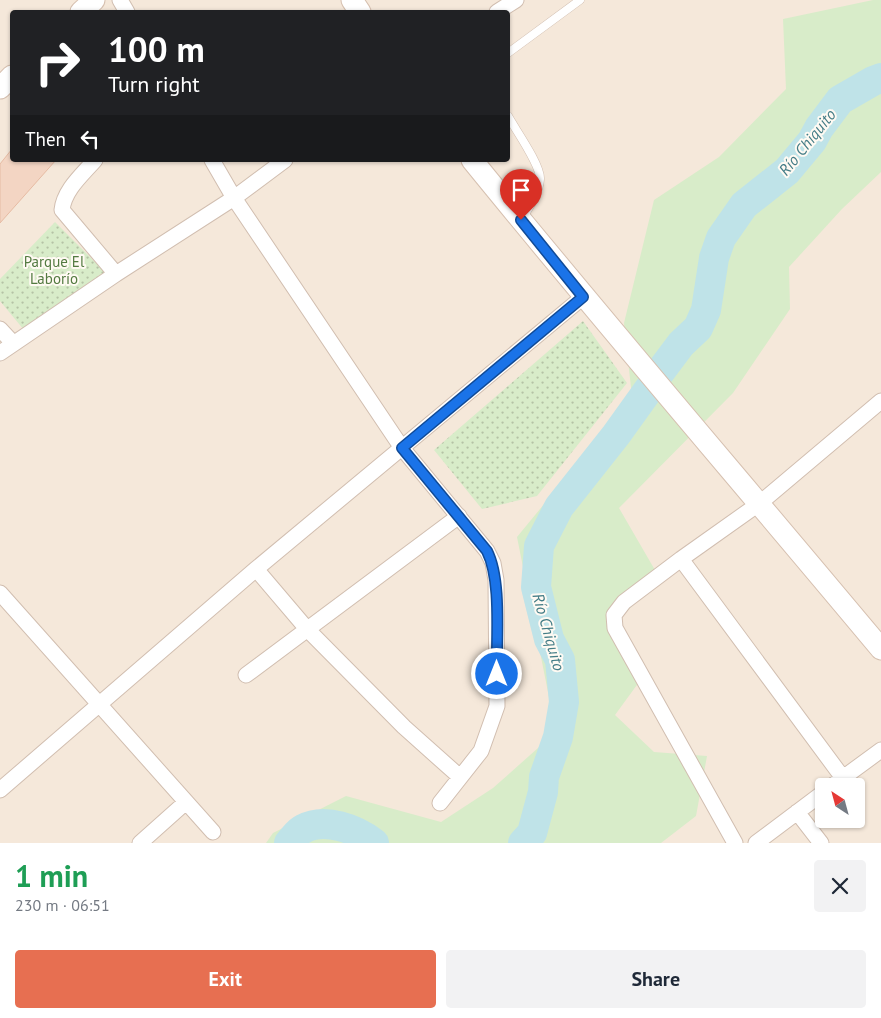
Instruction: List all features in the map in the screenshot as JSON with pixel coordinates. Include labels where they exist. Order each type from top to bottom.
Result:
[{"type":"street","points":[[83,10],[94,0]]},
{"type":"street","points":[[500,10],[516,0]]},
{"type":"street","points":[[0,88],[10,78]]},
{"type":"street","points":[[93,162],[63,200],[62,210],[116,274]]},
{"type":"street","points":[[213,162],[234,198],[402,448],[487,551],[493,563],[496,580],[497,706],[480,751],[440,803]]},
{"type":"street","points":[[0,353],[116,274],[234,198],[282,162]]},
{"type":"street","points":[[474,162],[583,297],[760,503],[881,649]]},
{"type":"street","points":[[0,790],[256,570],[583,297]]},
{"type":"street","points":[[0,329],[13,343]]},
{"type":"street","points":[[735,843],[615,628],[614,615],[624,602],[681,558],[760,503],[881,401]]},
{"type":"street","points":[[246,675],[459,516]]},
{"type":"street","points":[[681,558],[835,778]]},
{"type":"street","points":[[256,570],[307,629],[404,728],[460,777]]},
{"type":"street","points":[[0,592],[213,832]]},
{"type":"street","points":[[843,778],[881,750]]},
{"type":"street","points":[[756,843],[815,799]]},
{"type":"street","points":[[140,843],[186,802]]},
{"type":"street","points":[[797,812],[821,843]]},
{"type":"lane","points":[[510,52],[580,0]]},
{"type":"lane","points":[[510,119],[538,166],[540,178],[537,193],[521,220]]},
{"type":"shaded area","points":[[0,0],[881,0],[881,843],[0,843]]},
{"type":"green space","points":[[873,0],[881,0],[881,172],[842,209],[789,267],[790,309],[733,393],[619,508],[659,577],[614,625],[642,678],[615,715],[654,752],[707,756],[696,816],[661,843],[266,843],[273,833],[346,796],[441,822],[493,788],[556,732],[517,537],[632,397],[624,323],[654,200],[719,157],[786,89],[783,19]]},
{"type":"green space","name":"Parque El Laborío","points":[[55,222],[107,274],[24,330],[0,301],[0,279]]},
{"type":"green space","points":[[583,321],[627,383],[537,496],[482,509],[434,450]]},
{"type":"building","points":[[10,152],[10,162],[54,162],[0,223],[0,164]]},
{"type":"waterway","name":"Río Chiquito","points":[[660,372],[681,344],[698,328],[706,310],[714,258],[721,238],[744,205],[787,171],[812,141],[819,128],[840,100],[881,78]]},
{"type":"waterway","name":"Río Chiquito","points":[[523,843],[532,833],[543,792],[544,777],[558,737],[564,702],[560,660],[549,639],[536,587],[539,546],[559,507],[616,435],[649,389]]},
{"type":"waterway","name":"Río Chiquito","points":[[289,843],[301,830],[321,824],[330,824],[349,829],[374,843]]},
{"type":"route","points":[[497,674],[496,580],[493,563],[487,551],[402,448],[583,297],[521,220]]}]
